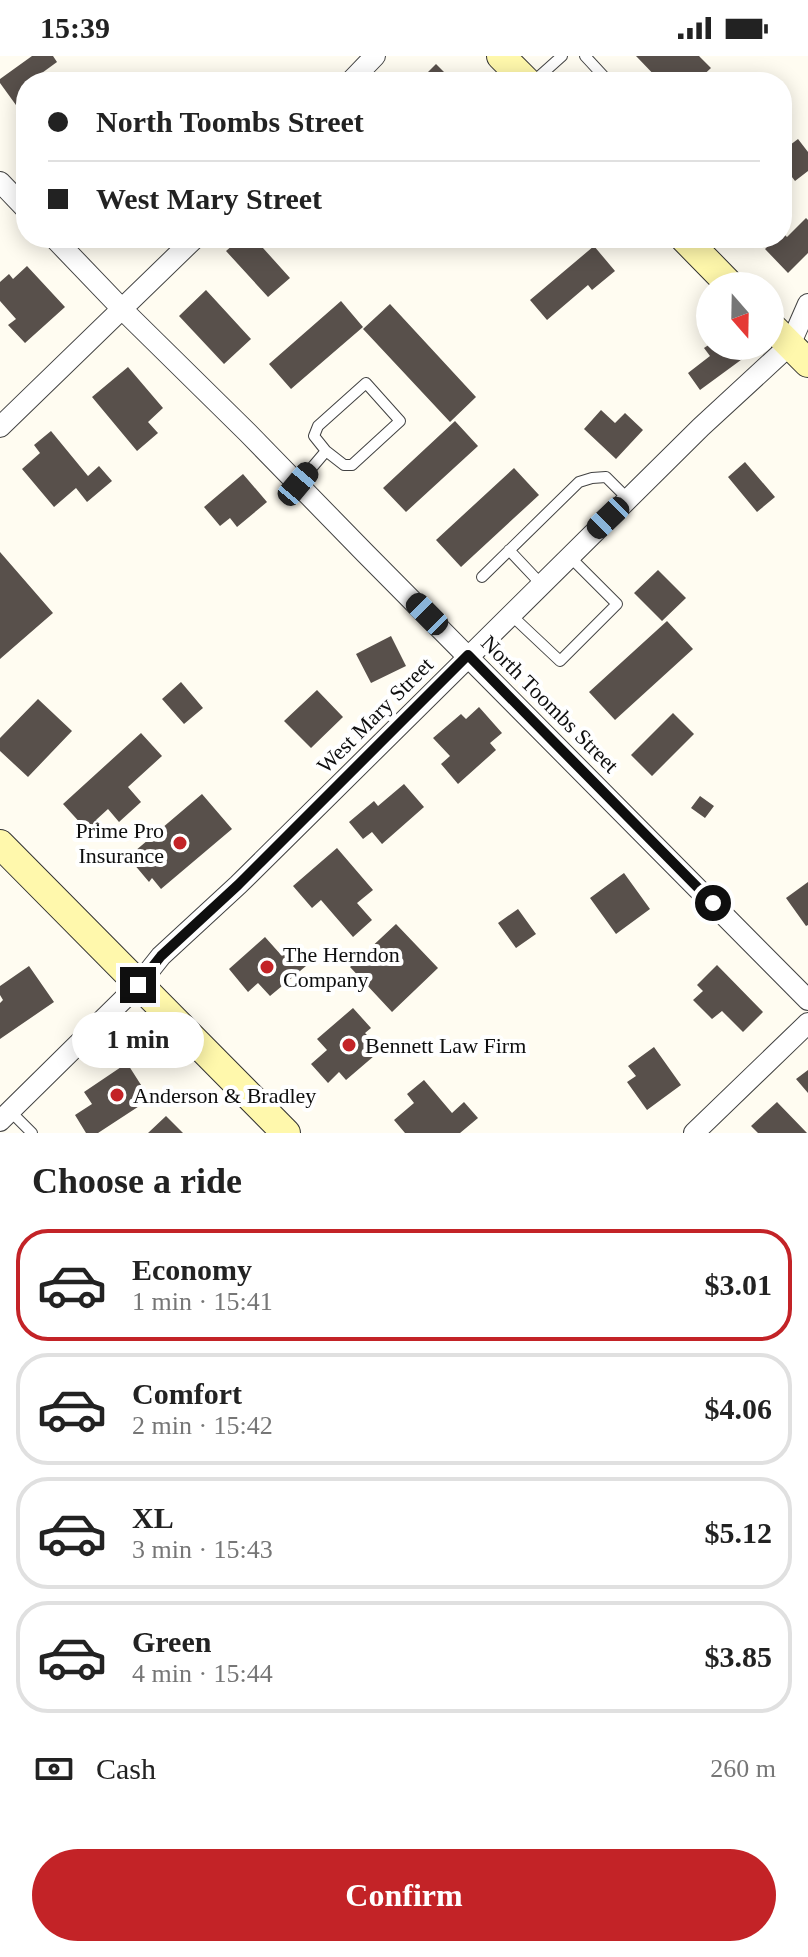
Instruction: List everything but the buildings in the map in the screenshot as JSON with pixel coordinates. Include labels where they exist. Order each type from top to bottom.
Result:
[{"type":"main road","points":[[501,56],[517,72]]},
{"type":"main road","points":[[694,248],[717,272]]},
{"type":"main road","points":[[0,844],[286,1133]]},
{"type":"street","points":[[360,72],[375,56]]},
{"type":"street","points":[[0,182],[16,199]]},
{"type":"street","name":"North Toombs Street","points":[[64,248],[808,1000]]},
{"type":"street","points":[[0,427],[185,248]]},
{"type":"street","name":"West Mary Street","points":[[5,1116],[138,985],[161,956],[238,885],[468,655],[789,344],[807,309]]},
{"type":"street","points":[[694,1133],[808,1023]]},
{"type":"lane","points":[[544,72],[562,56]]},
{"type":"lane","points":[[585,56],[600,72]]},
{"type":"lane","points":[[366,383],[400,421],[352,465],[344,465],[326,451],[314,436],[318,426],[366,383]]},
{"type":"lane","points":[[298,484],[326,451]]},
{"type":"lane","points":[[482,577],[579,482],[606,477],[628,499]]},
{"type":"lane","points":[[509,550],[541,584]]},
{"type":"lane","points":[[510,614],[560,661],[617,604],[569,556]]},
{"type":"lane","points":[[5,1116],[32,1133]]},
{"type":"place","name":"Prime Pro Insurance","points":[[180,843]]},
{"type":"place","name":"The Herndon Company","points":[[267,967]]},
{"type":"place","name":"Bennett Law Firm","points":[[349,1045]]},
{"type":"place","name":"Anderson & Bradley","points":[[117,1095]]},
{"type":"route","points":[[138,985],[161,956],[238,885],[468,655],[713,903]]}]
